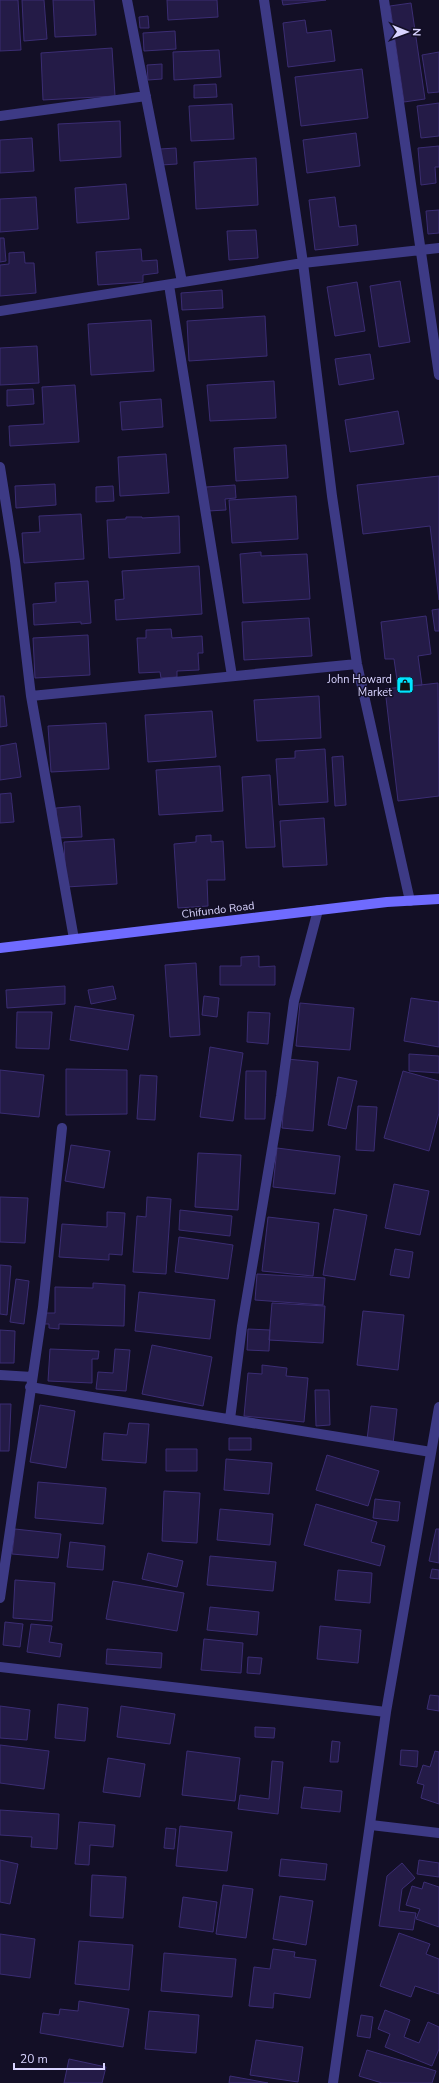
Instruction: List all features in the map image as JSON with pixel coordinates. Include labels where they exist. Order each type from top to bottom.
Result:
[{"type":"street","points":[[127,0],[182,282]]},
{"type":"street","points":[[264,0],[303,263],[332,496],[357,664],[410,901]]},
{"type":"street","points":[[384,0],[439,375]]},
{"type":"street","points":[[0,116],[146,96]]},
{"type":"street","points":[[0,311],[303,263],[439,248]]},
{"type":"street","points":[[169,285],[232,676]]},
{"type":"street","points":[[0,467],[15,562],[31,696],[74,939]]},
{"type":"street","points":[[31,696],[357,664]]},
{"type":"street","name":"Chifundo Road","points":[[0,948],[318,910],[439,899]]},
{"type":"street","points":[[230,1419],[242,1326],[281,1096],[294,1001],[318,910]]},
{"type":"street","points":[[0,1598],[43,1307],[62,1128]]},
{"type":"street","points":[[0,1375],[230,1419],[431,1452]]},
{"type":"street","points":[[333,2083],[386,1712],[439,1407]]},
{"type":"street","points":[[0,1667],[386,1712]]},
{"type":"street","points":[[371,1825],[439,1833]]},
{"type":"building","points":[[0,0],[18,0],[21,50],[0,51]]},
{"type":"building","points":[[22,0],[44,0],[47,39],[24,41]]},
{"type":"building","points":[[53,0],[94,0],[96,35],[55,37]]},
{"type":"building","points":[[167,0],[217,0],[218,17],[168,20]]},
{"type":"building","points":[[282,0],[326,0],[283,5]]},
{"type":"building","points":[[411,3],[425,99],[404,102],[390,6]]},
{"type":"building","points":[[148,16],[149,28],[140,28],[139,17]]},
{"type":"building","points":[[305,20],[307,33],[331,30],[335,61],[288,67],[283,23]]},
{"type":"building","points":[[175,31],[176,49],[144,51],[143,33]]},
{"type":"building","points":[[112,48],[115,96],[43,100],[41,53]]},
{"type":"building","points":[[219,50],[221,77],[174,80],[173,52]]},
{"type":"building","points":[[439,52],[439,92],[428,93],[422,55]]},
{"type":"building","points":[[162,64],[162,79],[148,80],[147,65]]},
{"type":"building","points":[[362,69],[368,118],[301,126],[295,77]]},
{"type":"building","points":[[216,84],[217,97],[194,98],[194,85]]},
{"type":"building","points":[[439,103],[439,136],[421,138],[417,106]]},
{"type":"building","points":[[232,104],[234,139],[191,141],[189,106]]},
{"type":"building","points":[[120,121],[121,157],[60,161],[58,124]]},
{"type":"building","points":[[356,133],[360,166],[307,173],[303,140]]},
{"type":"building","points":[[32,138],[34,171],[0,173],[0,140]]},
{"type":"building","points":[[439,146],[439,167],[435,167],[436,183],[421,185],[418,148]]},
{"type":"building","points":[[176,148],[177,164],[161,165],[160,149]]},
{"type":"building","points":[[256,158],[258,205],[196,209],[194,162]]},
{"type":"building","points":[[126,184],[129,219],[77,223],[75,188]]},
{"type":"building","points":[[36,197],[38,229],[0,232],[0,199]]},
{"type":"building","points":[[335,197],[339,227],[356,225],[358,245],[315,250],[309,200]]},
{"type":"building","points":[[439,210],[439,233],[428,234],[426,211]]},
{"type":"building","points":[[256,230],[258,258],[229,260],[227,231]]},
{"type":"building","points":[[0,238],[4,238],[6,261],[0,262]]},
{"type":"building","points":[[141,249],[142,261],[157,260],[158,273],[143,275],[143,282],[98,285],[96,252]]},
{"type":"building","points":[[24,252],[25,263],[34,263],[36,293],[0,296],[0,265],[9,264],[9,253]]},
{"type":"building","points":[[400,281],[410,342],[379,347],[370,286]]},
{"type":"building","points":[[357,282],[365,331],[335,336],[327,287]]},
{"type":"building","points":[[222,290],[223,308],[182,310],[181,293]]},
{"type":"building","points":[[265,316],[267,356],[189,361],[187,321]]},
{"type":"building","points":[[151,320],[154,371],[91,375],[88,324]]},
{"type":"building","points":[[37,346],[39,383],[0,385],[0,348]]},
{"type":"building","points":[[370,354],[374,379],[339,385],[335,359]]},
{"type":"building","points":[[274,381],[276,418],[210,421],[207,385]]},
{"type":"building","points":[[75,385],[79,442],[10,446],[9,426],[44,424],[42,387]]},
{"type":"building","points":[[33,389],[34,404],[7,406],[7,390]]},
{"type":"building","points":[[161,399],[163,427],[122,430],[120,402]]},
{"type":"building","points":[[398,411],[404,444],[350,452],[345,420]]},
{"type":"building","points":[[286,445],[288,478],[236,481],[234,448]]},
{"type":"building","points":[[166,454],[169,493],[120,496],[118,457]]},
{"type":"building","points":[[439,476],[439,600],[430,526],[363,534],[357,485]]},
{"type":"building","points":[[55,484],[56,505],[16,508],[15,486]]},
{"type":"building","points":[[235,485],[236,498],[225,499],[226,510],[208,511],[206,487]]},
{"type":"building","points":[[113,486],[114,501],[96,502],[96,487]]},
{"type":"building","points":[[296,496],[298,539],[232,543],[229,500]]},
{"type":"building","points":[[81,514],[84,559],[24,563],[22,533],[40,532],[39,516]]},
{"type":"building","points":[[179,516],[180,553],[109,558],[107,520],[126,519],[126,517],[142,518]]},
{"type":"building","points":[[261,552],[261,556],[307,554],[310,599],[243,603],[240,554]]},
{"type":"building","points":[[199,566],[202,614],[116,620],[115,600],[124,599],[122,571]]},
{"type":"building","points":[[88,581],[91,623],[81,624],[81,622],[34,625],[33,604],[56,602],[55,583]]},
{"type":"building","points":[[439,609],[439,631],[435,631],[432,610]]},
{"type":"building","points":[[426,616],[431,654],[418,656],[422,685],[398,687],[394,659],[385,659],[381,622]]},
{"type":"building","points":[[309,618],[312,656],[244,660],[242,622]]},
{"type":"building","points":[[171,629],[172,638],[202,636],[203,653],[198,653],[199,670],[177,671],[177,677],[161,678],[160,672],[139,673],[137,638],[146,638],[146,630]]},
{"type":"building","points":[[88,635],[90,675],[35,678],[33,638]]},
{"type":"building","points":[[438,683],[439,796],[398,801],[385,689]]},
{"type":"building","points":[[0,696],[4,696],[7,726],[0,727]]},
{"type":"building","points":[[319,696],[321,738],[257,741],[254,700]]},
{"type":"building","points":[[212,711],[216,757],[148,762],[145,715]]},
{"type":"building","points":[[106,723],[109,769],[51,772],[48,726]]},
{"type":"building","points":[[16,743],[21,777],[0,780],[0,746]]},
{"type":"building","points":[[325,749],[328,802],[279,805],[276,759],[295,758],[295,751]]},
{"type":"building","points":[[343,756],[346,805],[335,806],[332,757]]},
{"type":"building","points":[[220,766],[223,811],[159,815],[156,770]]},
{"type":"building","points":[[270,775],[275,847],[246,848],[242,777]]},
{"type":"building","points":[[11,793],[14,822],[0,823],[0,794]]},
{"type":"building","points":[[80,806],[82,837],[58,838],[56,808]]},
{"type":"building","points":[[324,818],[327,865],[283,867],[280,821]]},
{"type":"building","points":[[211,835],[211,842],[223,841],[225,880],[207,880],[208,906],[178,908],[174,844],[196,842],[196,836]]},
{"type":"building","points":[[114,839],[117,884],[66,887],[64,842]]},
{"type":"building","points":[[259,956],[259,967],[275,966],[275,985],[220,985],[220,966],[241,966],[241,957]]},
{"type":"building","points":[[196,963],[200,1035],[170,1037],[165,965]]},
{"type":"building","points":[[65,986],[65,1004],[7,1008],[6,990]]},
{"type":"building","points":[[113,986],[116,999],[91,1004],[88,990]]},
{"type":"building","points":[[204,996],[219,998],[217,1017],[202,1015]]},
{"type":"building","points":[[411,998],[439,1002],[439,1047],[404,1041]]},
{"type":"building","points":[[300,1003],[354,1008],[350,1050],[296,1046]]},
{"type":"building","points":[[75,1006],[134,1015],[128,1050],[70,1040]]},
{"type":"building","points":[[17,1012],[52,1012],[49,1049],[16,1048]]},
{"type":"building","points":[[248,1012],[270,1013],[268,1044],[247,1042]]},
{"type":"building","points":[[210,1047],[243,1053],[233,1121],[200,1117]]},
{"type":"building","points":[[409,1054],[439,1056],[439,1073],[409,1071]]},
{"type":"building","points":[[287,1059],[318,1062],[313,1131],[282,1128]]},
{"type":"building","points":[[66,1069],[127,1070],[127,1114],[66,1115]]},
{"type":"building","points":[[0,1070],[44,1075],[39,1117],[0,1113]]},
{"type":"building","points":[[246,1071],[266,1071],[265,1119],[245,1119]]},
{"type":"building","points":[[403,1071],[439,1081],[439,1113],[429,1151],[384,1138]]},
{"type":"building","points":[[140,1075],[157,1076],[155,1120],[137,1119]]},
{"type":"building","points":[[338,1077],[357,1081],[346,1129],[328,1125]]},
{"type":"building","points":[[358,1106],[377,1107],[374,1151],[356,1150]]},
{"type":"building","points":[[71,1145],[110,1151],[104,1188],[65,1181]]},
{"type":"building","points":[[277,1148],[340,1156],[335,1194],[273,1187]]},
{"type":"building","points":[[198,1153],[241,1155],[238,1210],[195,1207]]},
{"type":"building","points":[[394,1184],[429,1191],[420,1235],[385,1228]]},
{"type":"building","points":[[0,1197],[28,1198],[25,1243],[0,1242]]},
{"type":"building","points":[[147,1197],[171,1199],[166,1274],[133,1272],[137,1216],[146,1217]]},
{"type":"building","points":[[334,1209],[367,1215],[355,1280],[323,1275]]},
{"type":"building","points":[[180,1210],[232,1216],[230,1236],[179,1230]]},
{"type":"building","points":[[107,1212],[125,1213],[122,1255],[109,1254],[109,1260],[59,1257],[62,1224],[107,1227]]},
{"type":"building","points":[[268,1217],[319,1223],[313,1276],[262,1271]]},
{"type":"building","points":[[179,1237],[233,1245],[228,1279],[175,1272]]},
{"type":"building","points":[[395,1249],[413,1252],[409,1278],[390,1275]]},
{"type":"building","points":[[0,1265],[11,1266],[7,1315],[0,1314]]},
{"type":"building","points":[[257,1274],[325,1278],[323,1305],[255,1300]]},
{"type":"building","points":[[16,1279],[29,1281],[24,1324],[10,1322]]},
{"type":"building","points":[[93,1283],[125,1285],[124,1326],[59,1324],[59,1329],[49,1328],[49,1324],[44,1324],[45,1313],[55,1313],[55,1287],[93,1288]]},
{"type":"building","points":[[139,1292],[215,1300],[210,1339],[135,1331]]},
{"type":"building","points":[[272,1303],[325,1306],[323,1343],[269,1340]]},
{"type":"building","points":[[363,1311],[404,1315],[398,1370],[357,1365]]},
{"type":"building","points":[[248,1329],[270,1330],[269,1351],[247,1350]]},
{"type":"building","points":[[0,1330],[15,1331],[14,1363],[0,1363]]},
{"type":"building","points":[[152,1345],[212,1357],[203,1406],[142,1394]]},
{"type":"building","points":[[50,1349],[99,1351],[98,1359],[92,1359],[92,1383],[48,1381]]},
{"type":"building","points":[[115,1349],[130,1350],[126,1391],[96,1389],[98,1372],[113,1373]]},
{"type":"building","points":[[262,1365],[287,1368],[286,1376],[308,1378],[304,1422],[244,1416],[248,1373],[262,1374]]},
{"type":"building","points":[[315,1390],[329,1390],[330,1425],[316,1426]]},
{"type":"building","points":[[0,1404],[11,1404],[9,1451],[0,1451]]},
{"type":"building","points":[[40,1405],[75,1411],[66,1468],[30,1462]]},
{"type":"building","points":[[371,1406],[397,1409],[393,1444],[367,1440]]},
{"type":"building","points":[[129,1423],[149,1424],[146,1463],[102,1460],[104,1433],[127,1435]]},
{"type":"building","points":[[229,1438],[251,1438],[251,1450],[229,1450]]},
{"type":"building","points":[[166,1449],[197,1449],[197,1471],[166,1471]]},
{"type":"building","points":[[327,1455],[379,1471],[368,1506],[316,1490]]},
{"type":"building","points":[[226,1459],[272,1463],[269,1494],[224,1490]]},
{"type":"building","points":[[38,1482],[106,1488],[103,1524],[35,1518]]},
{"type":"building","points":[[164,1491],[200,1493],[197,1543],[162,1541]]},
{"type":"building","points":[[375,1499],[400,1502],[398,1521],[373,1518]]},
{"type":"building","points":[[316,1504],[377,1522],[371,1542],[385,1546],[380,1566],[304,1545]]},
{"type":"building","points":[[220,1509],[273,1514],[270,1545],[217,1540]]},
{"type":"building","points":[[15,1529],[61,1534],[58,1558],[12,1554]]},
{"type":"building","points":[[436,1529],[439,1529],[439,1563],[429,1561]]},
{"type":"building","points":[[70,1542],[105,1546],[103,1570],[67,1567]]},
{"type":"building","points":[[148,1553],[183,1561],[177,1587],[142,1579]]},
{"type":"building","points":[[210,1556],[276,1562],[273,1591],[207,1585]]},
{"type":"building","points":[[432,1569],[439,1570],[439,1579],[430,1578]]},
{"type":"building","points":[[338,1570],[372,1573],[370,1603],[335,1600]]},
{"type":"building","points":[[15,1580],[55,1583],[52,1621],[13,1618]]},
{"type":"building","points":[[113,1581],[184,1593],[177,1631],[106,1619]]},
{"type":"building","points":[[210,1607],[259,1612],[257,1635],[207,1630]]},
{"type":"building","points":[[5,1622],[23,1624],[20,1647],[3,1645]]},
{"type":"building","points":[[31,1624],[52,1626],[49,1642],[62,1644],[60,1657],[27,1652]]},
{"type":"building","points":[[320,1626],[361,1630],[358,1663],[317,1659]]},
{"type":"building","points":[[204,1639],[243,1643],[241,1673],[201,1670]]},
{"type":"building","points":[[107,1649],[162,1653],[161,1668],[106,1664]]},
{"type":"building","points":[[248,1657],[262,1658],[260,1674],[247,1673]]},
{"type":"building","points":[[430,1695],[439,1696],[439,1711],[427,1709]]},
{"type":"building","points":[[58,1704],[88,1708],[85,1741],[55,1738]]},
{"type":"building","points":[[0,1706],[30,1710],[27,1740],[0,1738]]},
{"type":"building","points":[[121,1706],[175,1714],[170,1744],[117,1737]]},
{"type":"building","points":[[255,1727],[275,1728],[274,1738],[255,1737]]},
{"type":"building","points":[[332,1741],[340,1742],[338,1762],[330,1762]]},
{"type":"building","points":[[0,1745],[49,1751],[44,1789],[0,1783]]},
{"type":"building","points":[[401,1750],[418,1751],[417,1767],[400,1765]]},
{"type":"building","points":[[187,1751],[240,1758],[235,1801],[182,1795]]},
{"type":"building","points":[[435,1751],[439,1752],[439,1804],[421,1798],[424,1785],[417,1783],[423,1765],[430,1767]]},
{"type":"building","points":[[108,1758],[145,1764],[140,1797],[103,1792]]},
{"type":"building","points":[[272,1761],[283,1762],[278,1814],[238,1809],[240,1795],[269,1799]]},
{"type":"building","points":[[304,1787],[342,1791],[340,1812],[301,1808]]},
{"type":"building","points":[[0,1810],[59,1814],[57,1849],[31,1847],[32,1837],[0,1835]]},
{"type":"building","points":[[79,1822],[115,1825],[113,1847],[90,1845],[89,1865],[75,1864]]},
{"type":"building","points":[[180,1826],[232,1832],[227,1871],[176,1866]]},
{"type":"building","points":[[166,1828],[176,1829],[174,1849],[164,1848]]},
{"type":"building","points":[[281,1859],[327,1864],[325,1880],[279,1876]]},
{"type":"building","points":[[0,1860],[18,1864],[10,1904],[0,1902]]},
{"type":"building","points":[[419,1860],[439,1863],[439,1877],[417,1874]]},
{"type":"building","points":[[402,1863],[415,1878],[402,1889],[399,1911],[416,1913],[413,1930],[379,1926],[387,1876]]},
{"type":"building","points":[[92,1875],[126,1877],[123,1918],[90,1916]]},
{"type":"building","points":[[424,1882],[439,1887],[439,1927],[416,1919],[420,1909],[406,1905],[412,1886],[422,1889]]},
{"type":"building","points":[[223,1885],[253,1889],[246,1938],[216,1934]]},
{"type":"building","points":[[280,1896],[313,1901],[306,1945],[273,1939]]},
{"type":"building","points":[[183,1897],[217,1902],[213,1932],[179,1927]]},
{"type":"building","points":[[399,1933],[430,1944],[426,1954],[439,1959],[439,1994],[415,1986],[411,1997],[380,1986]]},
{"type":"building","points":[[0,1934],[35,1939],[30,1978],[0,1974]]},
{"type":"building","points":[[79,1941],[133,1945],[129,1990],[75,1984]]},
{"type":"building","points":[[273,1949],[295,1952],[294,1957],[316,1960],[310,1998],[274,1993],[273,2008],[249,2006],[254,1967],[270,1969]]},
{"type":"building","points":[[164,1953],[236,1959],[232,1997],[161,1991]]},
{"type":"building","points":[[79,2001],[129,2009],[123,2047],[40,2033],[43,2013],[59,2015],[60,2009],[78,2011]]},
{"type":"building","points":[[385,2010],[410,2020],[404,2037],[419,2043],[428,2022],[439,2027],[439,2049],[432,2066],[385,2047],[390,2034],[378,2029]]},
{"type":"building","points":[[149,2011],[199,2015],[196,2053],[145,2049]]},
{"type":"building","points":[[361,2015],[373,2017],[370,2038],[357,2036]]},
{"type":"building","points":[[256,2040],[303,2047],[298,2082],[250,2075]]},
{"type":"building","points":[[367,2050],[436,2071],[432,2083],[382,2083],[359,2076]]},
{"type":"building","points":[[69,2059],[106,2067],[102,2083],[64,2083]]},
{"type":"building","points":[[230,2076],[268,2083],[229,2083]]},
{"type":"place","name":"John Howard Market","points":[[405,685]]}]
